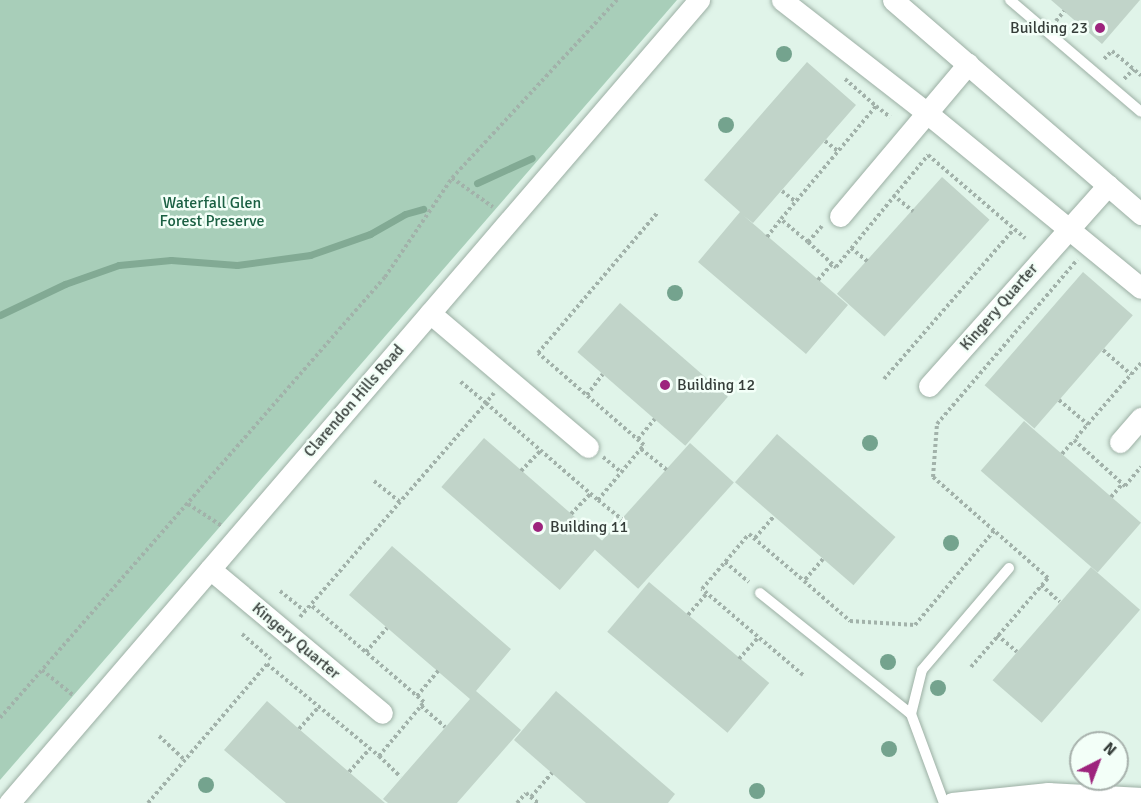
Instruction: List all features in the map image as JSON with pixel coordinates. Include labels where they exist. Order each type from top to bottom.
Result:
[{"type":"street","name":"Clarendon Hills Road","points":[[9,803],[699,0]]},
{"type":"street","points":[[782,0],[927,112],[1141,288]]},
{"type":"street","points":[[893,0],[1141,214]]},
{"type":"street","points":[[833,218],[968,64]]},
{"type":"street","name":"Kingery Quarter","points":[[929,386],[1108,185]]},
{"type":"street","points":[[430,313],[594,451]]},
{"type":"street","points":[[1120,442],[1141,418]]},
{"type":"street","name":"Kingery Quarter","points":[[210,569],[382,713]]},
{"type":"street","points":[[952,803],[1048,793],[1141,798]]},
{"type":"lane","points":[[1010,0],[1141,112]]},
{"type":"lane","points":[[911,714],[922,670],[1009,568]]},
{"type":"lane","points":[[760,593],[911,714],[944,803]]},
{"type":"lane","points":[[1140,803],[1141,798]]},
{"type":"path","points":[[0,718],[385,277],[452,178],[617,0]]},
{"type":"path","points":[[767,237],[876,106],[890,117]]},
{"type":"path","points":[[825,141],[838,151]]},
{"type":"path","points":[[781,219],[836,267],[928,155],[1025,238]]},
{"type":"path","points":[[452,178],[487,206],[520,209]]},
{"type":"path","points":[[782,191],[796,202]]},
{"type":"path","points":[[893,195],[913,211]]},
{"type":"path","points":[[598,500],[644,445],[538,353],[657,213]]},
{"type":"path","points":[[808,242],[833,218]]},
{"type":"path","points":[[884,380],[1014,229]]},
{"type":"path","points":[[851,248],[868,262]]},
{"type":"path","points":[[970,667],[1048,578],[933,477],[937,424],[1079,257],[1088,264]]},
{"type":"path","points":[[818,280],[832,264]]},
{"type":"path","points":[[1103,350],[1131,374]]},
{"type":"path","points":[[587,395],[603,374]]},
{"type":"path","points":[[460,381],[623,520]]},
{"type":"path","points":[[300,617],[495,392]]},
{"type":"path","points":[[1059,400],[1088,424]]},
{"type":"path","points":[[638,439],[655,418]]},
{"type":"path","points":[[1062,454],[1074,440]]},
{"type":"path","points":[[641,449],[667,470]]},
{"type":"path","points":[[521,471],[541,450]]},
{"type":"path","points":[[594,451],[621,472]]},
{"type":"path","points":[[374,481],[400,502]]},
{"type":"path","points":[[1111,496],[1123,483]]},
{"type":"path","points":[[571,513],[591,493]]},
{"type":"path","points":[[188,504],[238,537]]},
{"type":"path","points":[[755,538],[774,516]]},
{"type":"path","points":[[823,559],[804,581],[850,621],[915,625],[994,531]]},
{"type":"path","points":[[726,562],[740,574]]},
{"type":"path","points":[[1041,585],[1060,602]]},
{"type":"path","points":[[280,591],[305,611]]},
{"type":"path","points":[[688,615],[707,593]]},
{"type":"path","points":[[311,605],[424,702],[379,756]]},
{"type":"path","points":[[366,652],[387,628]]},
{"type":"path","points":[[242,634],[319,707],[401,777]]},
{"type":"path","points":[[997,635],[1017,652]]},
{"type":"path","points":[[739,659],[759,637]]},
{"type":"path","points":[[148,803],[276,653]]},
{"type":"path","points":[[42,670],[90,709]]},
{"type":"path","points":[[417,696],[438,671]]},
{"type":"path","points":[[421,706],[445,727]]},
{"type":"path","points":[[299,729],[319,707]]},
{"type":"path","points":[[159,736],[185,760]]},
{"type":"path","points":[[350,772],[370,749]]},
{"type":"path","points":[[531,797],[552,773]]},
{"type":"path","points":[[517,803],[526,793],[538,803]]},
{"type":"green space","name":"Waterfall Glen Forest Preserve","points":[[0,0],[677,0],[0,780]]},
{"type":"building","name":"Building 23","points":[[1051,0],[1140,0],[1102,44]]},
{"type":"building","points":[[807,62],[856,105],[753,223],[744,216],[848,305],[806,354],[698,262],[740,212],[704,180]]},
{"type":"building","points":[[942,177],[990,220],[885,336],[837,294]]},
{"type":"building","points":[[1083,272],[1133,315],[1034,429],[985,385]]},
{"type":"building","name":"Building 12","points":[[620,303],[728,397],[685,446],[577,352]]},
{"type":"building","points":[[1024,421],[1141,523],[1098,572],[981,471]]},
{"type":"building","points":[[777,434],[895,537],[854,585],[735,482]]},
{"type":"building","name":"Building 11","points":[[484,438],[602,541],[560,590],[441,487]]},
{"type":"building","points":[[690,443],[734,482],[638,589],[594,549]]},
{"type":"building","points":[[392,546],[511,649],[476,691],[521,730],[457,803],[388,803],[383,799],[470,699],[349,595]]},
{"type":"building","points":[[1091,567],[1140,610],[1042,723],[993,680]]},
{"type":"building","points":[[649,582],[769,683],[727,733],[607,632]]},
{"type":"building","points":[[556,691],[675,794],[668,803],[586,803],[514,740]]},
{"type":"building","points":[[267,701],[385,803],[286,803],[224,750]]},
{"type":"waterway","points":[[477,183],[532,158]]},
{"type":"waterway","points":[[0,315],[65,284],[119,265],[171,260],[237,265],[310,255],[370,234],[405,214],[423,209]]},
{"type":"place","name":"Building 23","points":[[1100,28]]},
{"type":"place","name":"Building 12","points":[[665,385]]},
{"type":"place","name":"Building 11","points":[[538,527]]}]
